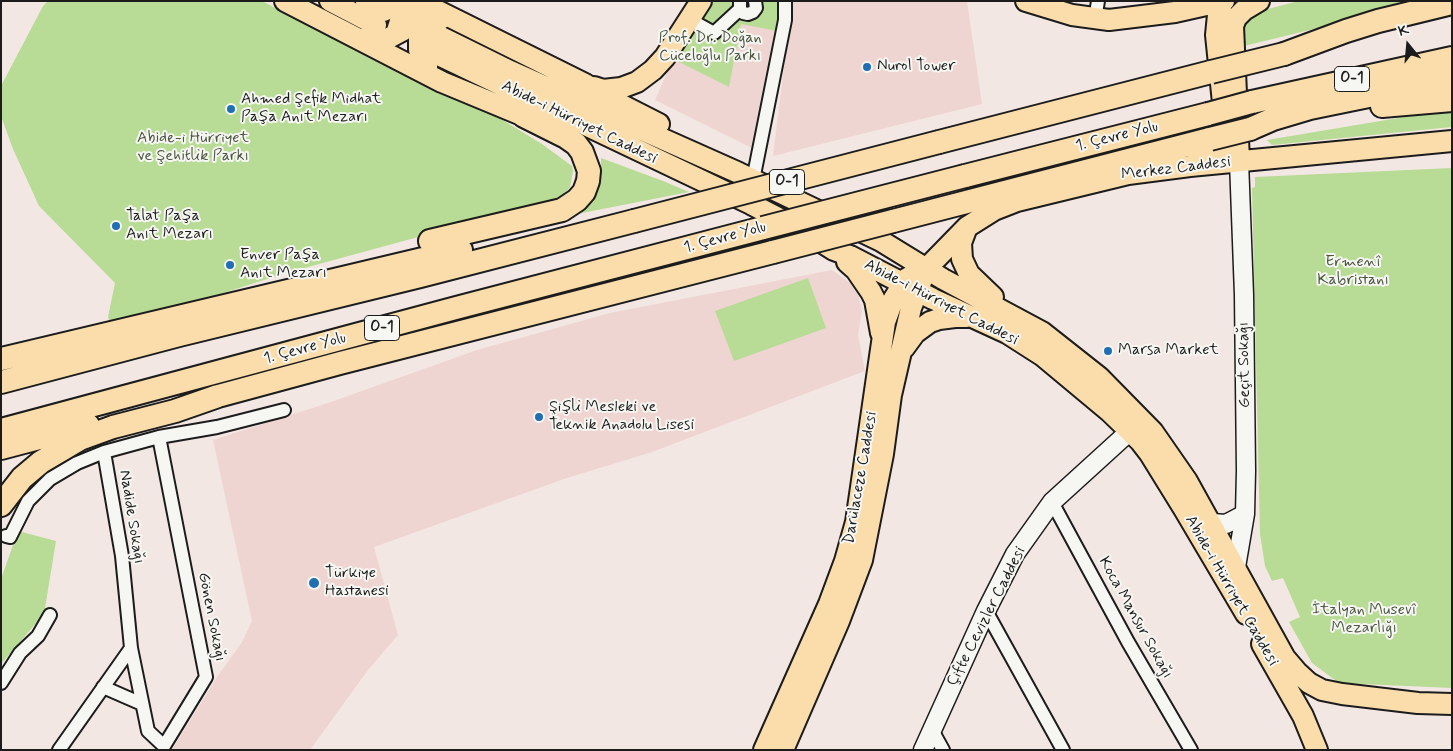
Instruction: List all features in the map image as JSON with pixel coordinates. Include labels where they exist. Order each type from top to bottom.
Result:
[{"type":"highway","points":[[1284,54],[1362,26],[1452,3]]},
{"type":"highway","name":"O-1","points":[[1,382],[1211,72],[1284,54],[1452,18]]},
{"type":"highway","name":"1. Çevre Yolu","points":[[1,430],[456,308],[1252,102],[1452,58]]},
{"type":"highway","points":[[1250,129],[1273,119],[1310,108],[1452,79]]},
{"type":"highway","points":[[1,505],[22,478],[40,462],[80,439],[113,427],[175,411],[218,396],[561,305],[1250,129],[1357,109],[1452,100]]},
{"type":"highway","points":[[105,334],[130,324],[277,281],[367,257],[562,210],[577,200],[584,192],[589,171],[586,159],[571,141],[524,116]]},
{"type":"highway","points":[[1,359],[506,240],[580,227],[634,221]]},
{"type":"highway","points":[[1,448],[160,406],[218,396]]},
{"type":"main road","points":[[285,1],[442,82],[524,116],[551,124],[682,183],[751,204]]},
{"type":"main road","points":[[330,1],[386,12]]},
{"type":"main road","points":[[366,1],[401,18],[396,34]]},
{"type":"main road","points":[[585,84],[603,90],[622,88],[637,82],[666,57],[701,1]]},
{"type":"main road","points":[[1026,1],[1065,14],[1096,10],[1133,18],[1175,12],[1223,1]]},
{"type":"main road","points":[[1190,166],[1201,159],[1217,153],[1226,132],[1216,35],[1218,15],[1223,1]]},
{"type":"main road","points":[[1239,161],[1233,26],[1236,18],[1244,10],[1259,1]]},
{"type":"main road","points":[[359,39],[377,41],[408,27],[419,2],[585,84],[602,95],[702,146],[746,176]]},
{"type":"main road","points":[[1175,12],[1204,21],[1211,26],[1216,35]]},
{"type":"main road","points":[[442,82],[429,70],[423,60],[419,50],[420,39],[427,25],[435,20],[445,18],[458,20]]},
{"type":"main road","name":"Abide-i Hürriyet Caddesi","points":[[1317,750],[1303,716],[1234,593],[1150,454],[1136,425],[1099,377],[1067,350],[1042,332],[926,269],[881,241],[746,176],[510,71],[432,42],[751,204],[807,233],[834,250],[850,256],[911,288],[1007,333],[1043,356],[1109,411],[1136,425],[1154,432],[1212,523],[1285,658],[1309,683],[1322,690],[1342,694]]},
{"type":"main road","name":"Merkez Caddesi","points":[[926,269],[967,227],[994,210],[1026,199],[1128,174],[1239,161],[1452,141]]},
{"type":"main road","name":"Geçit Sokağı","points":[[1236,567],[1245,514],[1246,471],[1244,295],[1239,161]]},
{"type":"main road","points":[[967,227],[961,243],[961,253],[969,274],[1018,318]]},
{"type":"main road","points":[[834,250],[856,270],[871,292],[878,312],[882,337]]},
{"type":"main road","points":[[883,274],[926,269]]},
{"type":"main road","points":[[911,288],[926,269]]},
{"type":"main road","name":"Darülaceze Caddesi","points":[[764,750],[829,604],[853,537],[876,391],[882,337],[893,300],[911,288]]},
{"type":"main road","name":"Darülaceze Caddesi","points":[[783,750],[839,621],[862,560],[891,395],[911,308],[911,288]]},
{"type":"main road","points":[[901,353],[914,333],[930,322],[955,316],[974,318]]},
{"type":"main road","name":"Çifte Cevizler Caddesi","points":[[923,750],[986,611],[1015,554],[1052,502],[1136,425]]},
{"type":"main road","points":[[1212,523],[1226,524],[1245,514]]},
{"type":"main road","points":[[1234,593],[1236,567]]},
{"type":"main road","points":[[1303,716],[1310,705],[1317,700],[1342,694],[1418,703],[1452,704]]},
{"type":"street","points":[[696,23],[714,33],[740,5],[743,13],[753,12],[756,8],[755,1]]},
{"type":"street","points":[[746,176],[785,20],[785,1]]},
{"type":"street","name":"Nadide Sokağı","points":[[131,648],[122,556],[104,452],[159,437],[217,427],[284,410]]},
{"type":"street","name":"Gönen Sokağı","points":[[131,648],[148,731],[164,746],[206,677],[159,437]]},
{"type":"street","points":[[6,536],[10,537],[28,501],[50,479],[77,463],[104,452]]},
{"type":"street","name":"Koca Mansur Sokağı","points":[[1052,502],[1128,642],[1191,750]]},
{"type":"street","points":[[986,611],[1063,750]]},
{"type":"street","points":[[1,683],[20,653],[38,636],[50,616]]},
{"type":"street","points":[[59,750],[131,648]]},
{"type":"street","points":[[103,687],[142,704]]},
{"type":"street","points":[[932,730],[943,750]]},
{"type":"shaded area","name":"Nurol Tower","points":[[789,1],[967,1],[982,104],[773,156],[790,18]]},
{"type":"shaded area","points":[[741,23],[777,31],[752,148],[655,100],[673,59]]},
{"type":"shaded area","name":"Şişli Mesleki ve Teknik Anadolu Lisesi","points":[[832,270],[849,282],[858,294],[862,311],[858,335],[865,371],[652,452],[564,479],[374,547],[398,635],[368,670],[310,750],[172,750],[215,680],[242,642],[252,621],[213,440],[331,402],[477,350],[610,313]]},
{"type":"green space","name":"Abide-i Hürriyet ve Şehitlik Parkı","points":[[48,1],[262,1],[379,63],[496,116],[542,144],[572,166],[570,187],[563,195],[543,203],[286,273],[214,296],[110,322],[108,317],[115,283],[39,206],[13,149],[1,116],[1,86],[43,6]]},
{"type":"green space","name":"Prof. Dr. Doğan Cüceloğlu Parkı","points":[[714,1],[778,1],[777,31],[741,24],[729,87],[673,59],[701,15]]},
{"type":"green space","points":[[1299,1],[1428,1],[1240,47],[1239,34],[1246,19],[1256,12]]},
{"type":"green space","points":[[1452,109],[1452,127],[1272,145],[1267,140]]},
{"type":"green space","points":[[601,158],[689,192],[577,214],[589,204],[597,190],[601,180]]},
{"type":"green space","name":"Ermenî Kabristanı","points":[[1452,168],[1452,688],[1339,683],[1312,663],[1289,622],[1300,617],[1283,578],[1272,581],[1265,566],[1260,534],[1252,188],[1255,187],[1255,177]]},
{"type":"green space","points":[[808,278],[826,328],[734,361],[715,311]]},
{"type":"green space","points":[[18,531],[56,541],[44,614],[1,664],[1,579]]},
{"type":"place","name":"Nurol Tower","points":[[867,67]]},
{"type":"place","name":"Ahmed Şefik Midhat Paşa Anıt Mezarı","points":[[231,109]]},
{"type":"place","name":"Talat Paşa Anıt Mezarı","points":[[116,226]]},
{"type":"place","name":"Enver Paşa Anıt Mezarı","points":[[230,265]]},
{"type":"place","name":"Marsa Market","points":[[1108,351]]},
{"type":"place","name":"Şişli Mesleki ve Teknik Anadolu Lisesi","points":[[539,417]]},
{"type":"place","name":"Türkiye Hastanesi","points":[[314,583]]},
{"type":"park label","name":"İtalyan Musevî Mezarlığı","points":[[1364,620]]}]
